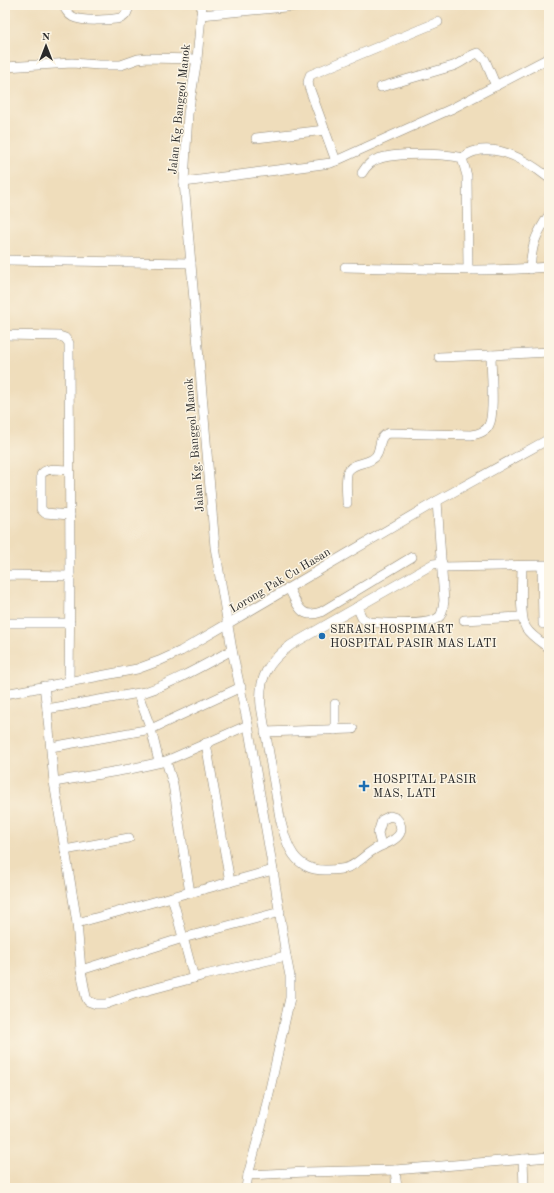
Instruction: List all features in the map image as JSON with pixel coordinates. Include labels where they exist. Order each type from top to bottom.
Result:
[{"type":"street","points":[[64,5],[70,15],[83,19],[121,18],[126,14],[129,5]]},
{"type":"street","name":"Jalan Kg Banggol Manok","points":[[191,263],[184,182],[188,114],[197,59],[202,5]]},
{"type":"street","points":[[201,15],[306,5]]},
{"type":"street","points":[[336,161],[309,87],[308,82],[310,75],[438,22]]},
{"type":"street","points":[[381,87],[456,65],[478,53],[483,57],[496,86]]},
{"type":"street","points":[[5,67],[72,63],[121,65],[138,59],[147,58],[197,59]]},
{"type":"street","points":[[184,182],[324,164],[336,161],[451,109],[549,58]]},
{"type":"street","points":[[256,138],[325,130]]},
{"type":"street","points":[[362,173],[366,167],[380,158],[392,156],[448,155],[462,158],[476,151],[499,152],[526,163],[549,178]]},
{"type":"street","points":[[462,158],[467,176],[468,269]]},
{"type":"street","points":[[530,269],[531,249],[549,215]]},
{"type":"street","points":[[5,260],[191,263]]},
{"type":"street","name":"Jalan Kg. Banggol Manok","points":[[191,263],[215,547],[227,625],[248,725],[290,976],[290,998],[264,1116],[248,1175],[246,1188]]},
{"type":"street","points":[[344,267],[468,269],[530,269],[549,267]]},
{"type":"street","points":[[5,335],[59,336],[65,338],[69,343],[69,682]]},
{"type":"street","points":[[439,357],[549,352]]},
{"type":"street","points":[[346,503],[348,471],[356,465],[371,460],[375,457],[378,452],[380,439],[384,435],[389,433],[471,435],[478,434],[486,429],[491,419],[491,355]]},
{"type":"street","name":"Lorong Pak Cu Hasan","points":[[5,694],[137,669],[181,651],[437,501],[549,439]]},
{"type":"street","points":[[69,470],[47,470],[43,472],[41,475],[41,508],[45,513],[70,515]]},
{"type":"street","points":[[357,607],[362,618],[369,622],[424,623],[435,620],[439,616],[443,608],[442,565],[437,501]]},
{"type":"street","points":[[289,589],[303,612],[309,614],[318,613],[412,557]]},
{"type":"street","points":[[381,845],[360,861],[348,867],[336,870],[313,870],[292,854],[283,834],[265,732],[260,694],[263,677],[273,660],[300,639],[433,564],[546,566],[544,624]]},
{"type":"street","points":[[522,566],[522,617],[526,629],[549,648]]},
{"type":"street","points":[[5,576],[70,576]]},
{"type":"street","points":[[464,620],[522,617]]},
{"type":"street","points":[[5,623],[70,623]]},
{"type":"street","points":[[47,709],[138,694],[155,689],[232,650]]},
{"type":"street","points":[[44,686],[54,782],[77,923],[81,970],[88,1001],[96,1004],[106,1004],[134,994],[286,956]]},
{"type":"street","points":[[51,747],[151,729],[241,687]]},
{"type":"street","points":[[138,694],[163,762],[173,784],[190,892]]},
{"type":"street","points":[[335,704],[335,730]]},
{"type":"street","points":[[54,782],[163,762],[248,725]]},
{"type":"street","points":[[265,732],[353,729]]},
{"type":"street","points":[[206,743],[230,882]]},
{"type":"street","points":[[65,850],[129,838]]},
{"type":"street","points":[[77,923],[273,870]]},
{"type":"street","points":[[172,897],[194,978]]},
{"type":"street","points":[[81,970],[184,938],[280,912]]},
{"type":"street","points":[[248,1175],[395,1170],[549,1157]]},
{"type":"street","points":[[523,1159],[524,1188]]},
{"type":"street","points":[[395,1170],[397,1188]]},
{"type":"place","name":"SERASI HOSPIMART HOSPITAL PASIR MAS LATI","points":[[322,636]]},
{"type":"place","name":"HOSPITAL PASIR MAS, LATI","points":[[364,786]]}]
